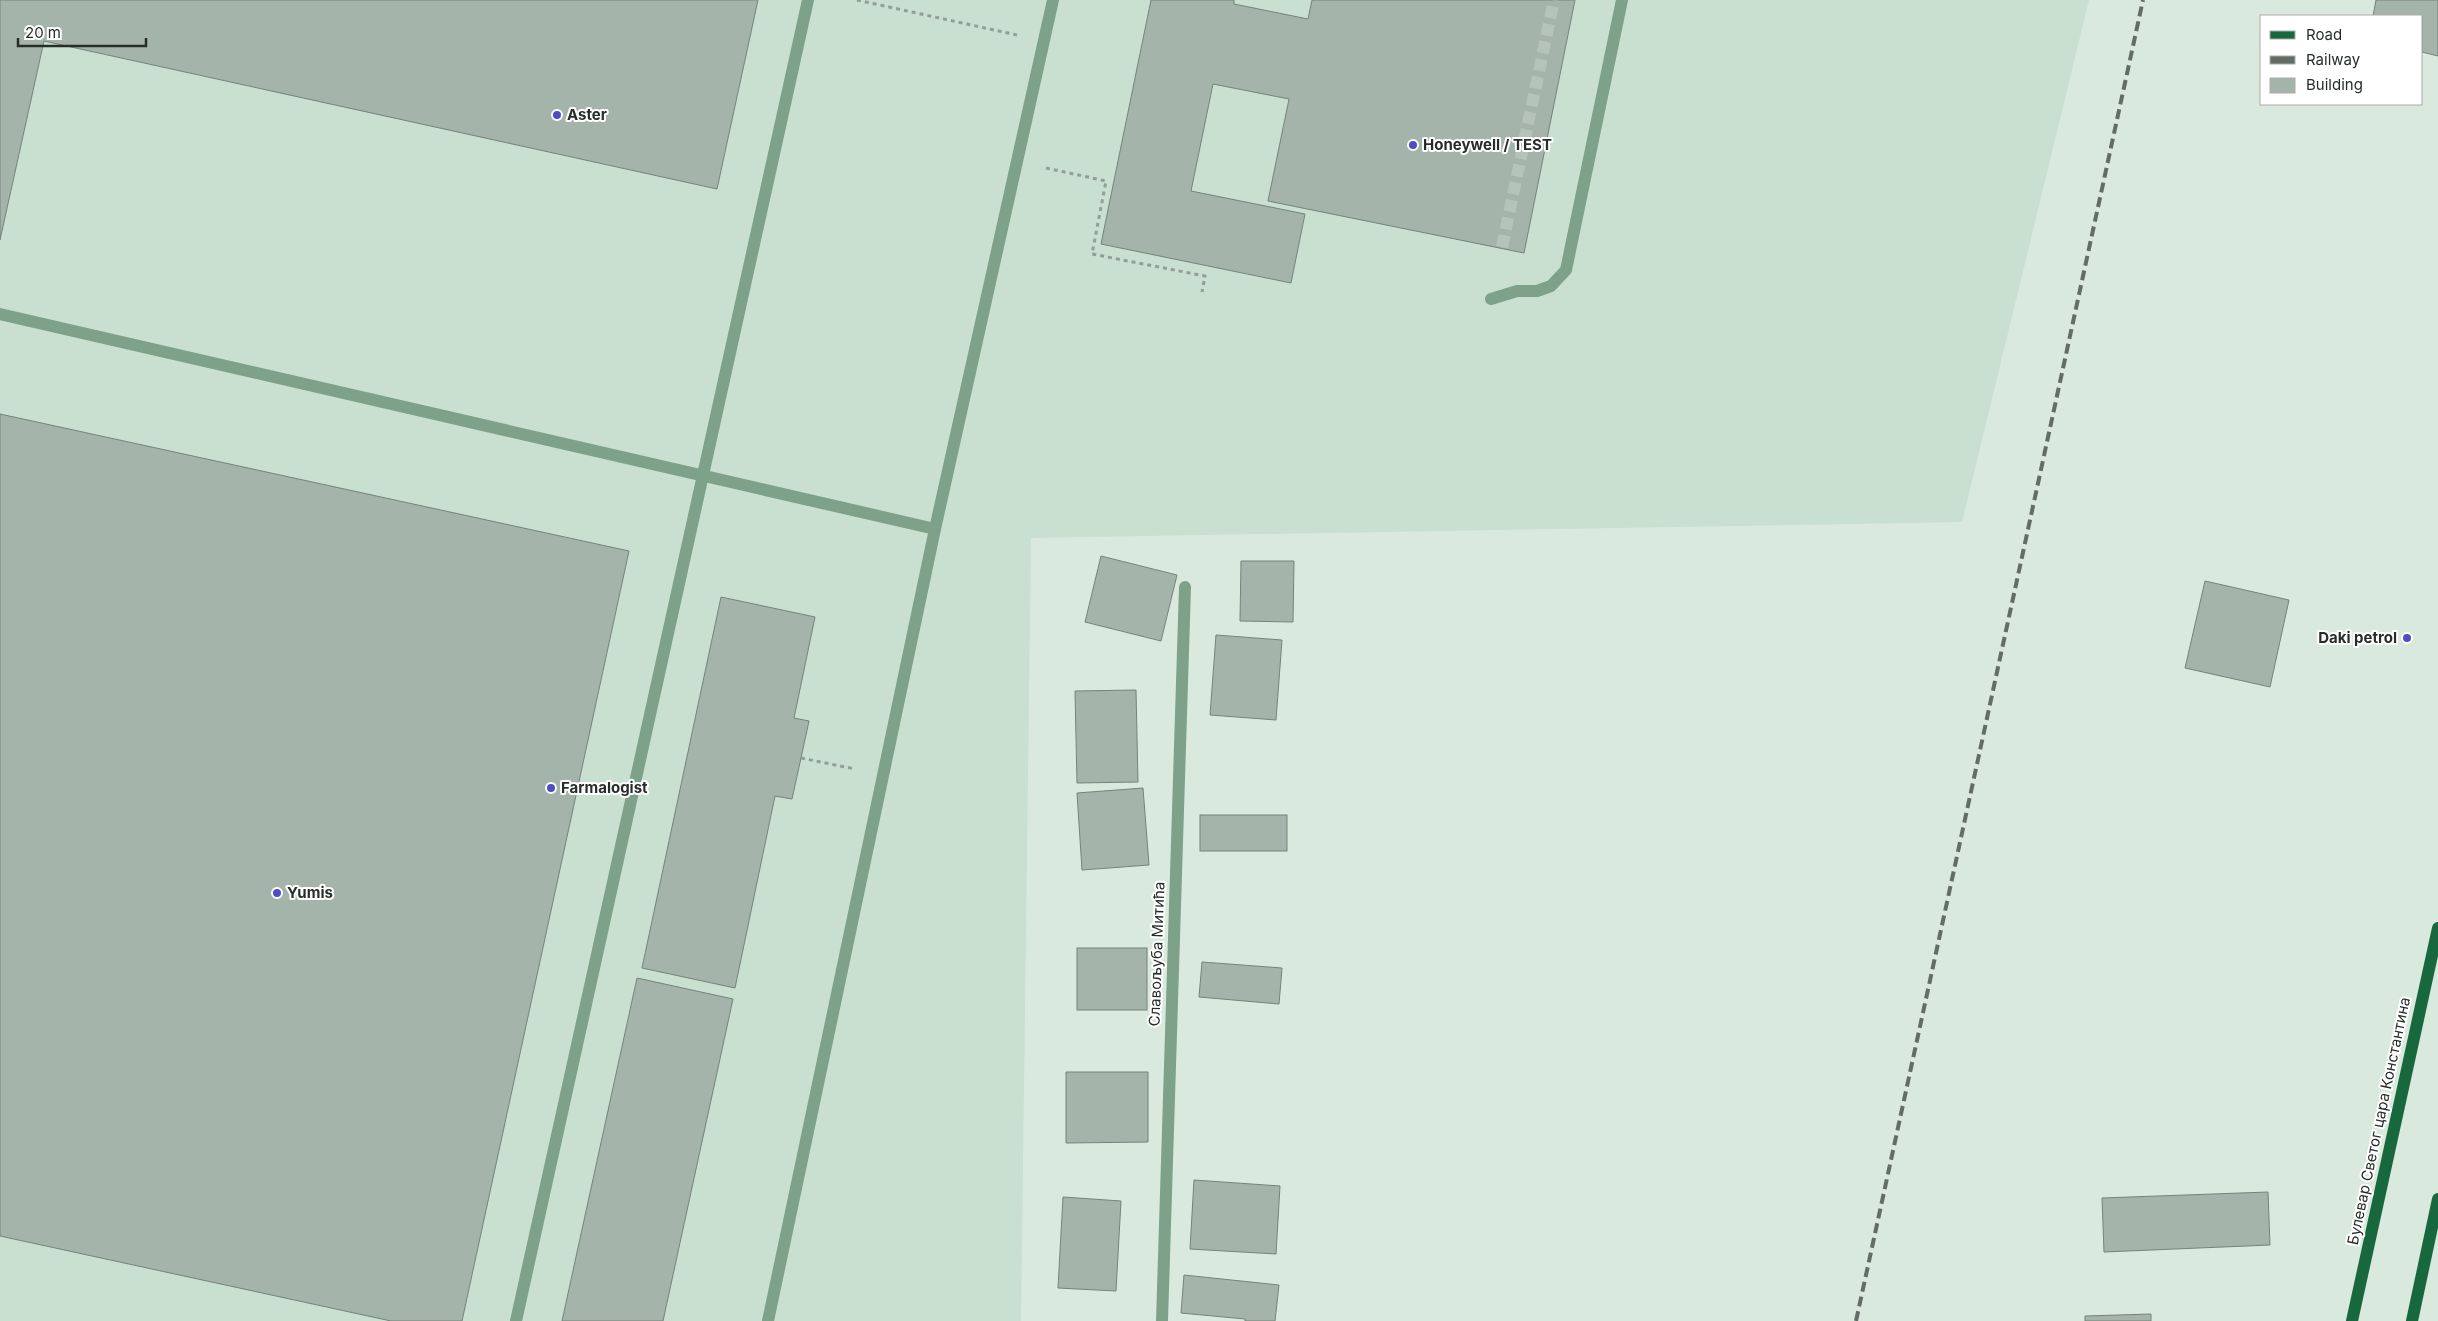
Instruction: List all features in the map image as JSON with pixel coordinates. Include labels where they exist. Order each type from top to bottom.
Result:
[{"type":"main road","name":"Булевар Светог цара Константина","points":[[2352,1321],[2438,928]]},
{"type":"main road","points":[[2412,1321],[2438,1199]]},
{"type":"street","points":[[516,1321],[808,0]]},
{"type":"street","points":[[768,1321],[935,529],[1053,0]]},
{"type":"street","points":[[1491,299],[1518,291],[1537,291],[1551,286],[1566,270],[1622,0]]},
{"type":"street","points":[[0,314],[935,529]]},
{"type":"street","name":"Славољуба Митића","points":[[1162,1321],[1185,587]]},
{"type":"path","points":[[857,0],[1044,40]]},
{"type":"path","points":[[1067,172],[1106,181],[1092,254],[1205,276],[1202,292]]},
{"type":"path","points":[[801,758],[882,775]]},
{"type":"shaded area","points":[[0,0],[2089,0],[1962,522],[1031,538],[1021,1321],[0,1321]]},
{"type":"building","name":"Aster","points":[[0,0],[758,0],[717,189],[44,41],[0,240]]},
{"type":"building","name":"Honeywell / TEST","points":[[1151,0],[1234,0],[1234,4],[1308,19],[1312,0],[1575,0],[1524,253],[1268,201],[1289,99],[1213,84],[1191,191],[1305,214],[1291,283],[1101,244]]},
{"type":"building","points":[[2376,0],[2438,0],[2438,56],[2423,52],[2423,15],[2373,15]]},
{"type":"building","name":"Yumis","points":[[0,414],[629,551],[462,1321],[391,1321],[0,1236]]},
{"type":"building","points":[[1101,556],[1177,575],[1161,641],[1085,622]]},
{"type":"building","points":[[1241,561],[1294,561],[1293,622],[1240,621]]},
{"type":"building","points":[[2205,581],[2289,600],[2270,687],[2185,668]]},
{"type":"building","points":[[721,597],[815,617],[794,718],[809,721],[792,799],[775,796],[735,988],[642,968]]},
{"type":"building","points":[[1216,635],[1282,640],[1276,720],[1210,715]]},
{"type":"building","points":[[1136,690],[1138,782],[1077,783],[1075,691]]},
{"type":"building","points":[[1143,788],[1149,865],[1082,870],[1077,793]]},
{"type":"building","points":[[1200,815],[1287,815],[1287,851],[1200,851]]},
{"type":"building","points":[[1077,948],[1147,948],[1147,1010],[1077,1010]]},
{"type":"building","points":[[1202,962],[1282,968],[1279,1004],[1199,997]]},
{"type":"building","points":[[637,978],[733,999],[663,1321],[562,1321]]},
{"type":"building","points":[[1066,1072],[1148,1072],[1148,1142],[1066,1143]]},
{"type":"building","points":[[1194,1180],[1280,1186],[1276,1254],[1190,1249]]},
{"type":"building","points":[[2268,1192],[2270,1245],[2104,1252],[2102,1198]]},
{"type":"building","points":[[1063,1197],[1121,1201],[1116,1291],[1058,1288]]},
{"type":"building","points":[[1184,1275],[1279,1285],[1275,1321],[1245,1321],[1245,1319],[1181,1313]]},
{"type":"building","points":[[2151,1314],[2151,1321],[2085,1321],[2085,1316]]},
{"type":"tunnel","points":[[1502,247],[1554,0]]},
{"type":"railway","points":[[1856,1321],[2143,0]]},
{"type":"place","name":"Aster","points":[[557,115]]},
{"type":"place","name":"Honeywell / TEST","points":[[1413,145]]},
{"type":"place","name":"Daki petrol","points":[[2407,638]]},
{"type":"place","name":"Farmalogist","points":[[551,788]]},
{"type":"place","name":"Yumis","points":[[277,893]]}]
